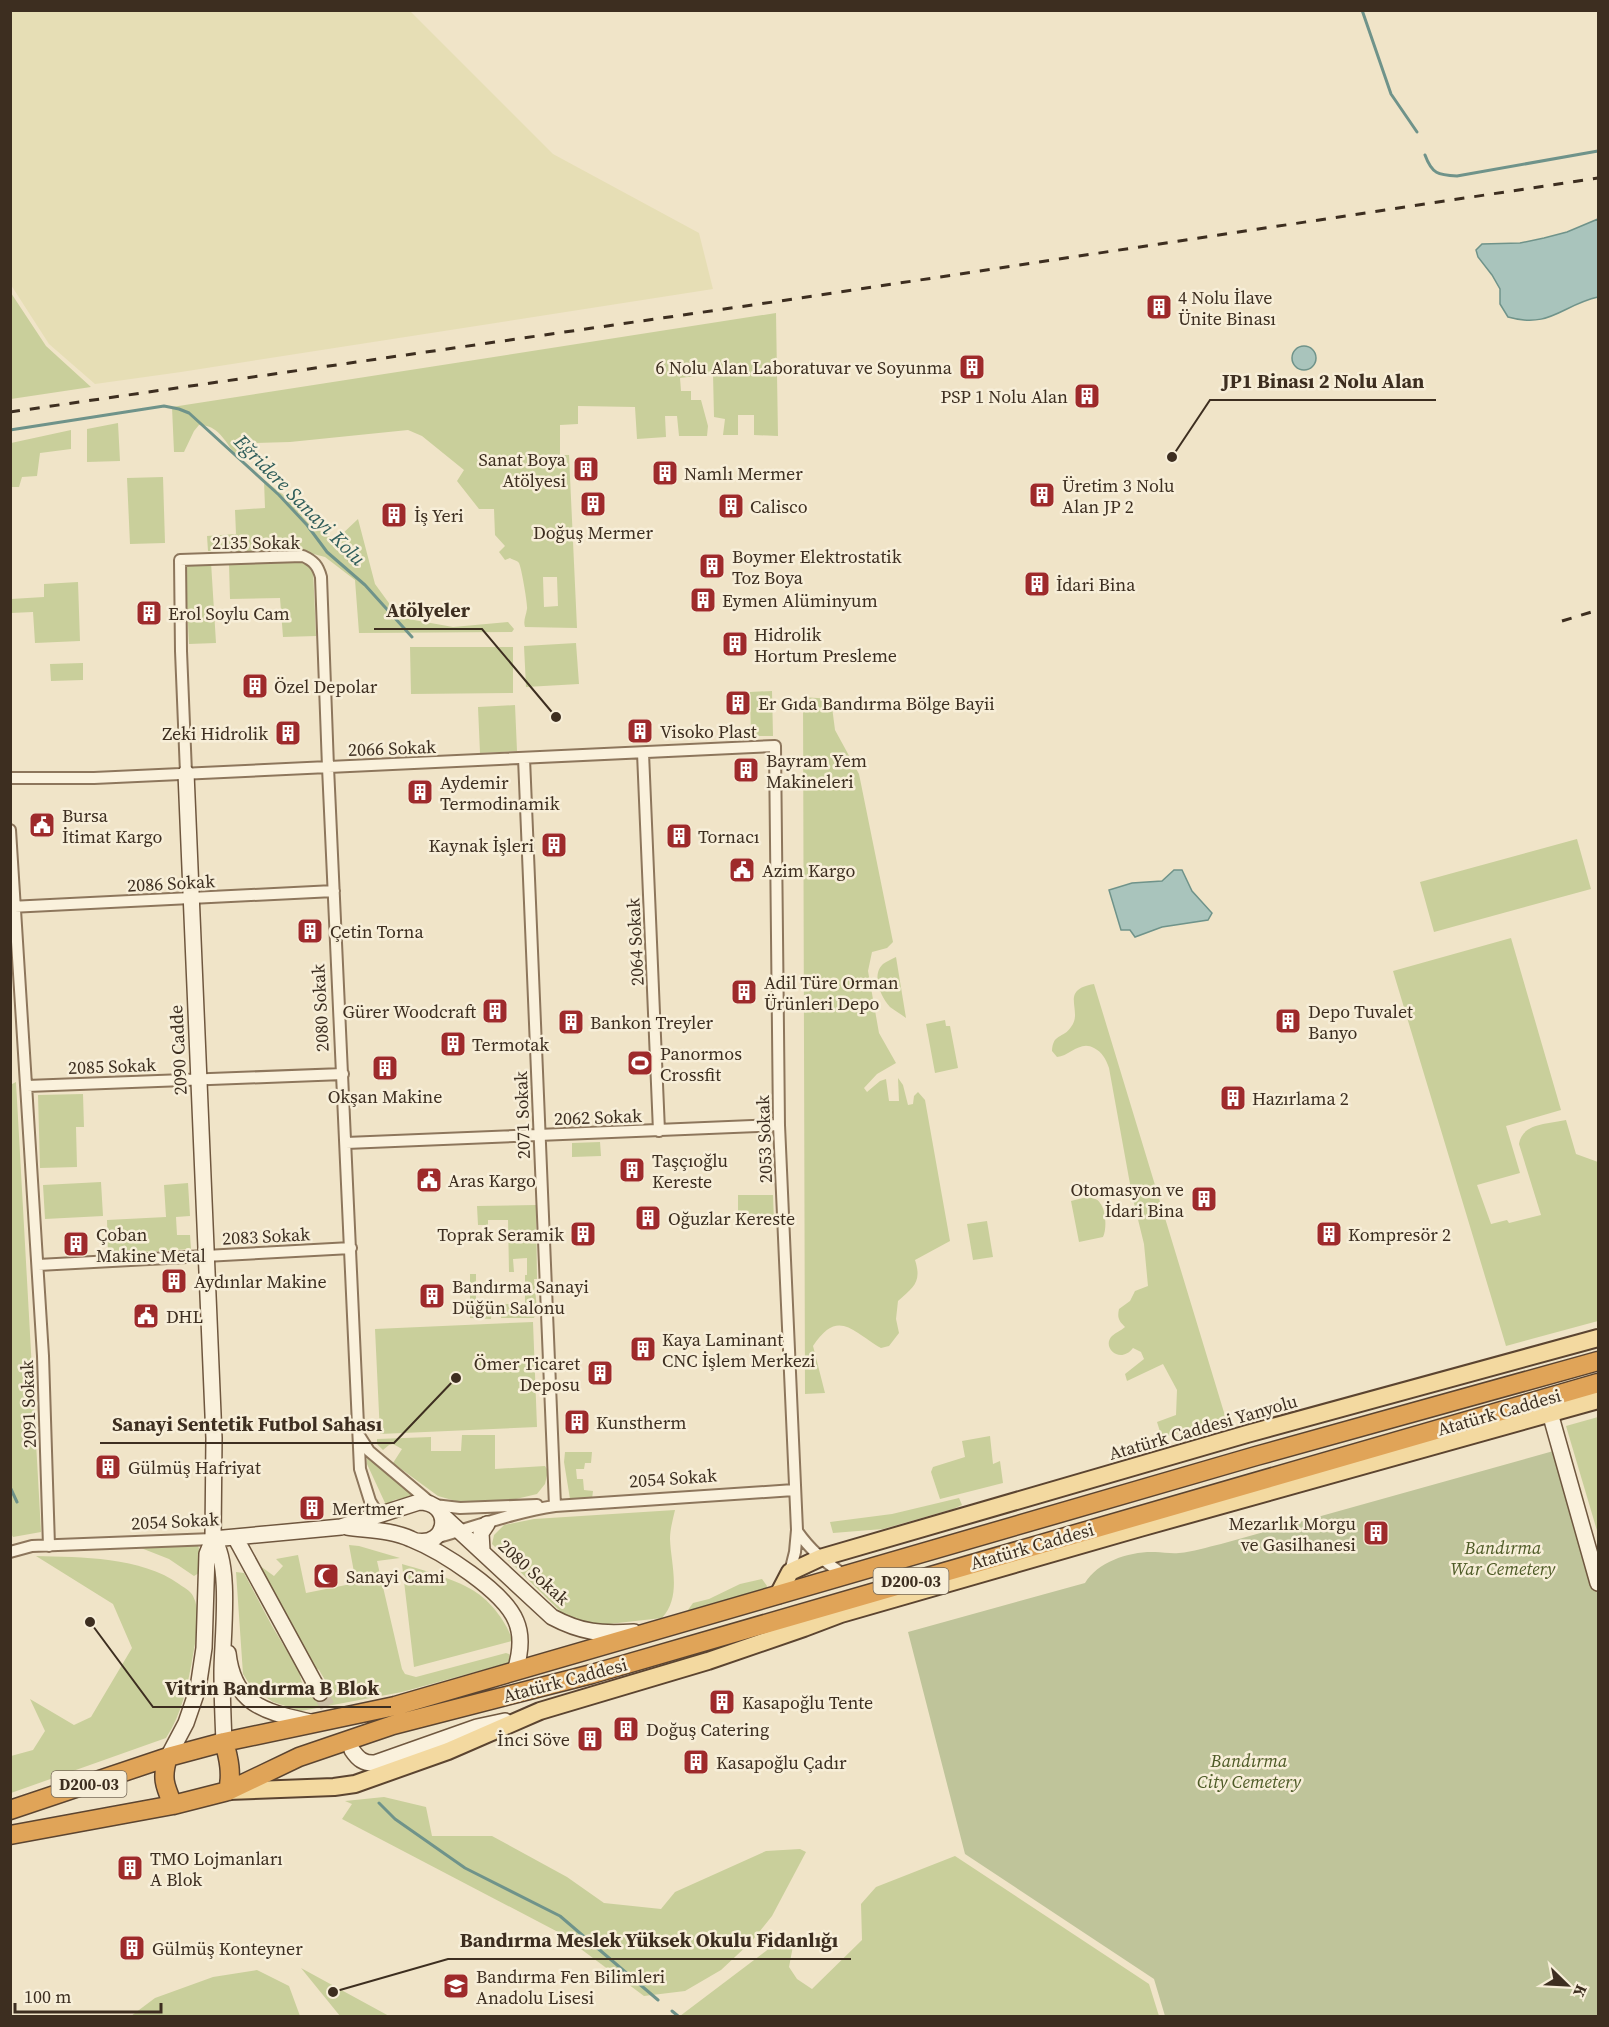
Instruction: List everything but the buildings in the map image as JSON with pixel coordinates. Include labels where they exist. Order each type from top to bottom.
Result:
[{"type":"highway","name":"Atatürk Caddesi","points":[[224,1742],[394,1706],[1256,1456],[1599,1361]]},
{"type":"highway","name":"Atatürk Caddesi","points":[[228,1791],[299,1757],[393,1725],[603,1671],[1599,1383]]},
{"type":"highway","points":[[224,1742],[230,1770],[228,1791]]},
{"type":"highway","name":"D200-03","points":[[10,1810],[168,1757],[224,1742]]},
{"type":"highway","points":[[168,1757],[163,1771],[165,1785],[173,1805]]},
{"type":"highway","name":"D200-03","points":[[10,1835],[173,1805],[228,1791]]},
{"type":"main road","name":"Atatürk Caddesi Yanyolu","points":[[790,1572],[820,1558],[1247,1434],[1599,1338]]},
{"type":"main road","name":"Atatürk Caddesi","points":[[228,1791],[266,1791],[355,1784],[448,1750],[540,1711],[708,1661],[841,1614],[1599,1400]]},
{"type":"main road","points":[[778,1595],[790,1572]]},
{"type":"street","name":"2135 Sokak","points":[[180,560],[303,556],[312,560],[319,568],[321,577]]},
{"type":"street","name":"2090 Cadde","points":[[168,1757],[186,1723],[198,1688],[204,1648],[207,1554],[213,1539],[214,1438],[181,651],[180,560]]},
{"type":"street","name":"2080 Sokak","points":[[321,577],[327,767],[360,1469],[370,1501],[379,1516]]},
{"type":"street","name":"2066 Sokak","points":[[10,778],[94,778],[776,746]]},
{"type":"street","name":"2053 Sokak","points":[[776,746],[779,1125],[797,1530],[790,1572]]},
{"type":"street","name":"2064 Sokak","points":[[643,753],[660,1131]]},
{"type":"street","name":"2071 Sokak","points":[[524,758],[555,1506]]},
{"type":"street","name":"2091 Sokak","points":[[10,830],[16,989],[27,1086],[44,1368],[49,1546]]},
{"type":"street","name":"2086 Sokak","points":[[13,907],[334,891]]},
{"type":"street","name":"2085 Sokak","points":[[27,1086],[342,1074]]},
{"type":"street","name":"2062 Sokak","points":[[346,1143],[779,1125]]},
{"type":"street","name":"2083 Sokak","points":[[38,1265],[351,1248]]},
{"type":"street","points":[[1550,1413],[1599,1583]]},
{"type":"street","name":"2080 Sokak","points":[[359,1437],[369,1451],[436,1508],[552,1617],[572,1627],[592,1632],[649,1631]]},
{"type":"street","name":"2054 Sokak","points":[[341,1527],[389,1533],[423,1542],[520,1512],[555,1506],[794,1490]]},
{"type":"street","name":"2054 Sokak","points":[[10,1552],[21,1547],[235,1538],[341,1527],[419,1502],[436,1508],[522,1504],[555,1506]]},
{"type":"street","points":[[413,1504],[404,1514],[403,1520],[403,1527],[413,1540],[446,1556],[469,1571],[500,1600],[516,1620],[520,1648],[515,1671]]},
{"type":"street","points":[[435,1538],[442,1527],[436,1508]]},
{"type":"street","points":[[379,1516],[389,1533]]},
{"type":"street","points":[[482,1550],[481,1533],[487,1524]]},
{"type":"street","points":[[797,1530],[808,1548],[844,1575]]},
{"type":"street","points":[[235,1538],[320,1693]]},
{"type":"street","name":"2090 Cadde","points":[[213,1539],[220,1553],[224,1620]]},
{"type":"street","points":[[206,1597],[216,1599],[224,1593]]},
{"type":"street","points":[[224,1620],[228,1660],[236,1685],[249,1700],[268,1712],[314,1723]]},
{"type":"street","points":[[224,1620],[222,1672],[224,1742]]},
{"type":"street","points":[[352,1750],[362,1761],[368,1764],[375,1763],[477,1727],[540,1711]]},
{"type":"shaded area","points":[[409,10],[553,154],[699,233],[713,289],[95,384],[49,344],[11,285],[11,11]]},
{"type":"green space","points":[[11,293],[46,346],[91,387],[11,399]]},
{"type":"green space","points":[[776,313],[778,436],[754,435],[754,415],[738,415],[738,435],[723,435],[725,419],[714,417],[713,374],[680,378],[681,391],[691,391],[691,400],[701,400],[708,426],[707,436],[679,436],[677,416],[665,416],[666,437],[637,439],[635,407],[578,406],[578,424],[560,425],[560,455],[569,455],[577,628],[525,627],[527,606],[520,566],[517,561],[510,558],[505,560],[499,552],[505,546],[495,535],[494,509],[479,509],[457,481],[464,470],[422,436],[408,430],[290,442],[255,443],[235,454],[216,430],[199,425],[184,452],[174,452],[172,407]],"holes":[[[543,577],[557,577],[558,606],[544,607]]]},
{"type":"green space","points":[[118,423],[120,461],[87,462],[87,429]]},
{"type":"green space","points":[[71,430],[71,449],[40,453],[37,476],[22,477],[19,487],[11,487],[11,443]]},
{"type":"green space","points":[[163,477],[165,543],[130,544],[127,478]]},
{"type":"green space","points":[[264,480],[286,497],[310,525],[331,537],[340,536],[358,519],[375,584],[394,610],[403,618],[453,627],[508,622],[514,629],[512,632],[359,633],[355,580],[325,557],[306,552],[208,551],[207,536],[236,534],[235,510],[265,508]]},
{"type":"green space","points":[[300,561],[313,569],[316,636],[283,637],[280,598],[230,599],[229,564]]},
{"type":"green space","points":[[211,562],[216,643],[189,644],[185,563]]},
{"type":"green space","points":[[78,582],[80,641],[35,643],[33,612],[11,613],[11,599],[44,597],[44,584]]},
{"type":"green space","points":[[576,643],[579,684],[526,687],[524,646]]},
{"type":"green space","points":[[410,647],[513,647],[513,693],[411,694]]},
{"type":"green space","points":[[83,663],[83,680],[51,681],[50,664]]},
{"type":"green space","points":[[772,691],[773,736],[751,736],[750,692]]},
{"type":"green space","points":[[803,697],[831,699],[835,730],[859,774],[893,942],[887,948],[872,952],[868,971],[879,1033],[896,1063],[877,1074],[864,1088],[867,1092],[886,1079],[889,1101],[899,1101],[898,1078],[903,1085],[908,1105],[913,1104],[914,1096],[918,1092],[925,1100],[950,1241],[915,1260],[917,1279],[912,1288],[898,1301],[896,1319],[899,1333],[889,1346],[881,1348],[846,1326],[838,1325],[822,1334],[813,1346],[825,1393],[805,1394]]},
{"type":"green space","points":[[515,705],[517,751],[480,753],[478,707]]},
{"type":"green space","points":[[1577,839],[1591,889],[1434,932],[1420,882]]},
{"type":"green space","points":[[1511,938],[1561,1110],[1506,1126],[1520,1173],[1477,1185],[1491,1224],[1507,1220],[1509,1223],[1541,1215],[1519,1144],[1521,1137],[1530,1128],[1566,1120],[1576,1154],[1598,1162],[1598,1321],[1506,1346],[1393,971]]},
{"type":"green space","points":[[896,957],[906,1018],[887,1003],[878,980],[879,969]]},
{"type":"green space","points":[[1094,984],[1226,1419],[1162,1438],[1157,1422],[1176,1415],[1177,1390],[1163,1364],[1127,1381],[1125,1374],[1144,1359],[1141,1352],[1133,1348],[1128,1353],[1118,1355],[1110,1349],[1109,1345],[1112,1336],[1125,1327],[1119,1319],[1119,1309],[1130,1301],[1135,1291],[1148,1286],[1144,1244],[1132,1195],[1109,1068],[1101,1054],[1089,1046],[1080,1047],[1057,1057],[1052,1051],[1054,1041],[1068,1031],[1074,1021],[1074,996],[1077,991]]},
{"type":"green space","points":[[945,1020],[946,1026],[950,1026],[958,1068],[935,1073],[926,1024]]},
{"type":"green space","points":[[16,1082],[41,1532],[13,1537],[10,1532],[10,1085]]},
{"type":"green space","points":[[83,1094],[84,1127],[76,1127],[77,1167],[40,1168],[38,1095]]},
{"type":"green space","points":[[600,1142],[601,1156],[572,1157],[572,1143]]},
{"type":"green space","points":[[101,1182],[103,1216],[45,1219],[43,1185]]},
{"type":"green space","points":[[188,1183],[190,1216],[176,1217],[177,1235],[190,1235],[191,1249],[108,1254],[107,1220],[166,1217],[164,1185]]},
{"type":"green space","points":[[738,1195],[773,1195],[774,1222],[738,1223]]},
{"type":"green space","points":[[1087,1197],[1096,1199],[1102,1206],[1105,1215],[1105,1229],[1103,1237],[1079,1242],[1071,1201]]},
{"type":"green space","points":[[536,1205],[537,1279],[534,1279],[537,1309],[525,1303],[527,1258],[513,1259],[514,1272],[509,1272],[508,1220],[488,1220],[488,1225],[478,1225],[477,1206]]},
{"type":"green space","points":[[987,1221],[993,1257],[973,1260],[967,1224]]},
{"type":"green space","points":[[470,1274],[476,1274],[476,1304],[521,1304],[535,1315],[534,1318],[501,1318],[500,1307],[492,1308],[491,1319],[470,1318]]},
{"type":"green space","points":[[533,1322],[537,1427],[380,1434],[375,1329]]},
{"type":"green space","points":[[1598,1417],[1598,1534],[1566,1426]]},
{"type":"green space","points":[[462,1435],[495,1435],[495,1469],[545,1466],[548,1471],[545,1484],[537,1494],[516,1499],[463,1503],[438,1496],[393,1463],[402,1449],[393,1444],[383,1450],[377,1444],[377,1439],[431,1437],[431,1451],[461,1451]]},
{"type":"green space","points":[[990,1436],[993,1464],[1000,1461],[1003,1483],[940,1499],[931,1472],[933,1467],[965,1457],[962,1441]]},
{"type":"green space","name":"Bandırma City Cemetery","points":[[1557,1450],[1598,1596],[1598,2016],[1165,2016],[1154,1979],[965,1854],[908,1632],[1085,1583],[1091,1575],[1107,1563],[1136,1553],[1190,1552]]},
{"type":"green space","points":[[565,1452],[592,1452],[591,1463],[585,1463],[584,1469],[576,1469],[577,1479],[583,1479],[584,1490],[593,1491],[592,1499],[570,1499],[564,1462]]},
{"type":"green space","points":[[367,1453],[414,1496],[394,1500],[386,1505],[367,1464]]},
{"type":"green space","points":[[959,1498],[962,1505],[953,1509],[883,1529],[833,1533],[830,1522],[892,1514]]},
{"type":"green space","points":[[675,1510],[670,1539],[674,1590],[672,1600],[662,1618],[591,1626],[574,1620],[561,1612],[492,1544],[494,1535],[504,1525],[534,1519]]},
{"type":"green space","points":[[197,1543],[200,1551],[199,1573],[194,1576],[169,1559],[141,1548],[143,1546]]},
{"type":"green space","points":[[349,1545],[400,1558],[377,1561],[405,1674],[416,1677],[506,1653],[510,1657],[508,1663],[402,1692],[301,1711],[273,1702],[252,1688],[243,1674],[236,1572],[244,1573],[299,1671],[302,1683],[315,1697],[323,1693],[328,1685],[319,1670],[310,1665],[256,1563],[274,1576],[283,1566],[276,1559],[298,1555],[306,1593],[356,1583]]},
{"type":"green space","points":[[36,1556],[110,1560],[147,1568],[164,1575],[192,1594],[197,1610],[197,1633],[184,1698],[166,1738],[11,1793],[11,1756],[33,1750],[45,1731],[30,1699],[74,1725],[91,1717],[132,1648],[113,1604]]},
{"type":"green space","points":[[402,1564],[451,1580],[477,1593],[499,1614],[512,1641],[414,1667]]},
{"type":"green space","points":[[762,1579],[767,1586],[766,1590],[685,1614],[693,1603],[709,1599],[740,1584]]},
{"type":"green space","points":[[384,1797],[426,1807],[432,1836],[492,1836],[567,1877],[604,1903],[661,1909],[675,1892],[766,1851],[800,1849],[806,1852],[772,1916],[751,1942],[721,1970],[685,1991],[644,1996],[558,1932],[342,1819],[352,1804],[345,1801]]},
{"type":"green space","points":[[955,1856],[1149,1984],[1159,2016],[680,2016],[766,1951],[780,1937],[793,1946],[789,1967],[797,1979],[812,1989],[862,1940],[861,1904],[876,1887]]},
{"type":"green space","points":[[301,1968],[389,2016],[340,2016]]},
{"type":"green space","points":[[257,1970],[289,1986],[300,2016],[131,2016],[155,1998],[213,1977]]},
{"type":"water","points":[[1598,219],[1598,297],[1545,318],[1522,320],[1508,317],[1500,304],[1500,289],[1478,257],[1476,250],[1482,244],[1520,243],[1544,238],[1567,232]]},
{"type":"water","points":[[1304,346],[1313,349],[1316,358],[1313,367],[1304,370],[1295,367],[1292,358],[1295,349]]},
{"type":"water","points":[[1174,870],[1182,870],[1192,891],[1212,913],[1208,920],[1162,927],[1135,937],[1130,930],[1121,930],[1109,890],[1132,883],[1162,881]]},
{"type":"waterway","points":[[1362,10],[1391,94],[1417,132]]},
{"type":"waterway","points":[[1425,155],[1436,172],[1457,176],[1598,151]]},
{"type":"waterway","name":"Eğridere Sanayi Kolu","points":[[10,430],[164,406],[189,413],[279,495],[307,525],[327,552],[365,585],[412,637]]},
{"type":"waterway","points":[[10,1487],[17,1502]]},
{"type":"waterway","points":[[379,1803],[395,1819],[465,1868],[560,1916],[658,2000]]},
{"type":"waterway","points":[[672,2011],[678,2016]]},
{"type":"tunnel","points":[[320,1693],[352,1750]]},
{"type":"railway","points":[[10,412],[780,301],[1598,178]]},
{"type":"railway","points":[[1562,621],[1598,610]]},
{"type":"place","name":"4 Nolu İlave Ünite Binası","points":[[1159,307]]},
{"type":"place","name":"6 Nolu Alan Laboratuvar ve Soyunma","points":[[972,367]]},
{"type":"place","name":"PSP 1 Nolu Alan","points":[[1087,396]]},
{"type":"place","name":"JP1 Binası 2 Nolu Alan","points":[[1172,457]]},
{"type":"place","name":"Sanat Boya Atölyesi","points":[[586,469]]},
{"type":"place","name":"Namlı Mermer","points":[[665,473]]},
{"type":"place","name":"Üretim 3 Nolu Alan JP 2","points":[[1042,495]]},
{"type":"place","name":"Doğuş Mermer","points":[[593,504]]},
{"type":"place","name":"Calisco","points":[[731,506]]},
{"type":"place","name":"İş Yeri","points":[[394,515]]},
{"type":"place","name":"Boymer Elektrostatik Toz Boya","points":[[712,566]]},
{"type":"place","name":"İdari Bina","points":[[1037,584]]},
{"type":"place","name":"Eymen Alüminyum","points":[[703,600]]},
{"type":"place","name":"Erol Soylu Cam","points":[[149,613]]},
{"type":"place","name":"Hidrolik Hortum Presleme","points":[[735,644]]},
{"type":"place","name":"Özel Depolar","points":[[255,686]]},
{"type":"place","name":"Er Gıda Bandırma Bölge Bayii","points":[[738,703]]},
{"type":"place","name":"Atölyeler","points":[[556,717]]},
{"type":"place","name":"Visoko Plast","points":[[640,731]]},
{"type":"place","name":"Zeki Hidrolik","points":[[288,733]]},
{"type":"place","name":"Bayram Yem Makineleri","points":[[746,770]]},
{"type":"place","name":"Aydemir Termodinamik","points":[[420,792]]},
{"type":"place","name":"Bursa İtimat Kargo","points":[[42,825]]},
{"type":"place","name":"Tornacı","points":[[679,836]]},
{"type":"place","name":"Kaynak İşleri","points":[[554,845]]},
{"type":"place","name":"Azim Kargo","points":[[742,870]]},
{"type":"place","name":"Çetin Torna","points":[[310,931]]},
{"type":"place","name":"Adil Türe Orman Ürünleri Depo","points":[[744,992]]},
{"type":"place","name":"Gürer Woodcraft","points":[[495,1011]]},
{"type":"place","name":"Depo Tuvalet Banyo","points":[[1288,1021]]},
{"type":"place","name":"Bankon Treyler","points":[[571,1022]]},
{"type":"place","name":"Termotak","points":[[453,1044]]},
{"type":"place","name":"Panormos Crossfit","points":[[640,1063]]},
{"type":"place","name":"Okşan Makine","points":[[385,1068]]},
{"type":"place","name":"Hazırlama 2","points":[[1233,1098]]},
{"type":"place","name":"Taşçıoğlu Kereste","points":[[632,1170]]},
{"type":"place","name":"Aras Kargo","points":[[429,1180]]},
{"type":"place","name":"Otomasyon ve İdari Bina","points":[[1204,1199]]},
{"type":"place","name":"Oğuzlar Kereste","points":[[648,1218]]},
{"type":"place","name":"Toprak Seramik","points":[[583,1234]]},
{"type":"place","name":"Kompresör 2","points":[[1329,1234]]},
{"type":"place","name":"Çoban Makine Metal","points":[[76,1244]]},
{"type":"place","name":"Aydınlar Makine","points":[[174,1281]]},
{"type":"place","name":"Bandırma Sanayi Düğün Salonu","points":[[432,1296]]},
{"type":"place","name":"DHL","points":[[146,1316]]},
{"type":"place","name":"Kaya Laminant CNC İşlem Merkezi","points":[[643,1349]]},
{"type":"place","name":"Ömer Ticaret Deposu","points":[[600,1373]]},
{"type":"place","name":"Sanayi Sentetik Futbol Sahası","points":[[456,1378]]},
{"type":"place","name":"Kunstherm","points":[[577,1422]]},
{"type":"place","name":"Gülmüş Hafriyat","points":[[108,1467]]},
{"type":"place","name":"Mertmer","points":[[312,1508]]},
{"type":"place","name":"Mezarlık Morgu ve Gasilhanesi","points":[[1376,1533]]},
{"type":"place","name":"Sanayi Cami","points":[[326,1576]]},
{"type":"place","name":"Vitrin Bandırma B Blok","points":[[90,1622]]},
{"type":"place","name":"Kasapoğlu Tente","points":[[722,1702]]},
{"type":"place","name":"Doğuş Catering","points":[[626,1729]]},
{"type":"place","name":"İnci Söve","points":[[590,1739]]},
{"type":"place","name":"Kasapoğlu Çadır","points":[[696,1762]]},
{"type":"place","name":"TMO Lojmanları A Blok","points":[[130,1868]]},
{"type":"place","name":"Gülmüş Konteyner","points":[[132,1948]]},
{"type":"place","name":"Bandırma Fen Bilimleri Anadolu Lisesi","points":[[456,1986]]},
{"type":"place","name":"Bandırma Meslek Yüksek Okulu Fidanlığı","points":[[333,1992]]},
{"type":"park label","name":"Bandırma War Cemetery","points":[[1503,1557]]}]
